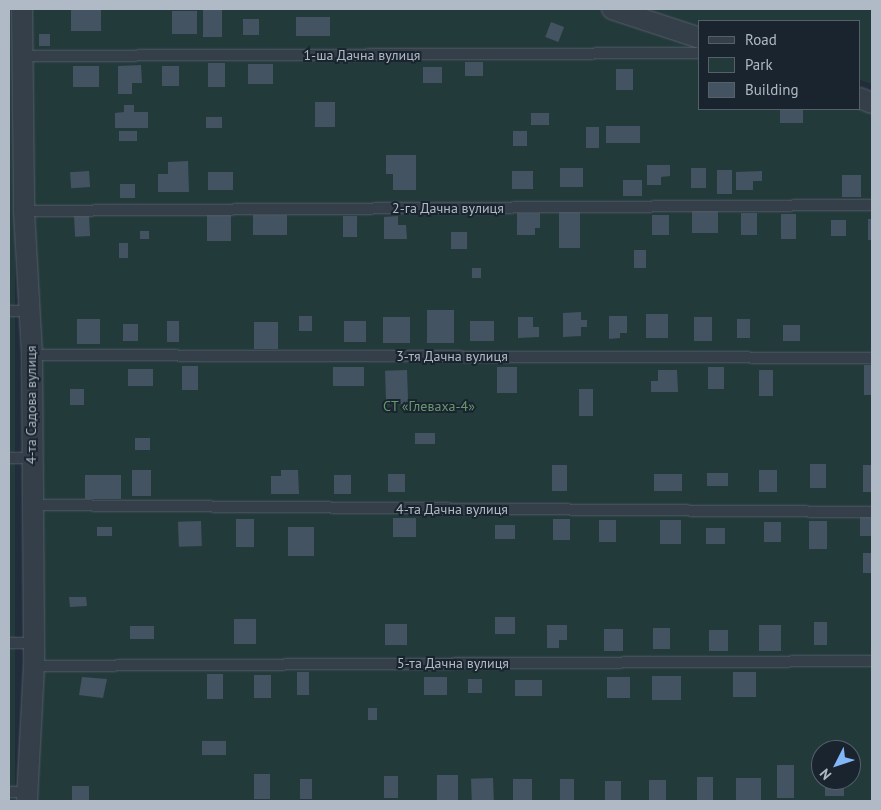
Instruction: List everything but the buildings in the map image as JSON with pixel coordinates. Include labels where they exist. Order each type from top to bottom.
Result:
[{"type":"street","name":"4-та Садова вулиця","points":[[21,795],[34,666],[31,458],[32,355],[24,211],[16,137],[24,56],[22,9]]},
{"type":"street","points":[[612,9],[698,37]]},
{"type":"lane","name":"1-ша Дачна вулиця","points":[[24,56],[698,54]]},
{"type":"lane","name":"2-га Дачна вулиця","points":[[24,211],[872,205]]},
{"type":"lane","points":[[9,311],[30,311]]},
{"type":"lane","name":"3-тя Дачна вулиця","points":[[32,355],[872,358]]},
{"type":"lane","points":[[9,458],[31,458]]},
{"type":"lane","name":"4-та Дачна вулиця","points":[[32,505],[872,512]]},
{"type":"lane","points":[[9,643],[34,643]]},
{"type":"lane","name":"5-та Дачна вулиця","points":[[34,666],[872,660]]},
{"type":"green space","points":[[9,9],[15,9],[15,801],[9,801]]},
{"type":"green space","name":"СТ «Глеваха-4»","points":[[27,9],[604,9],[698,39],[698,110],[861,110],[861,91],[872,95],[872,801],[24,801]]},
{"type":"green space","points":[[642,9],[872,9],[872,84],[861,80],[861,20],[698,20],[698,27]]}]
